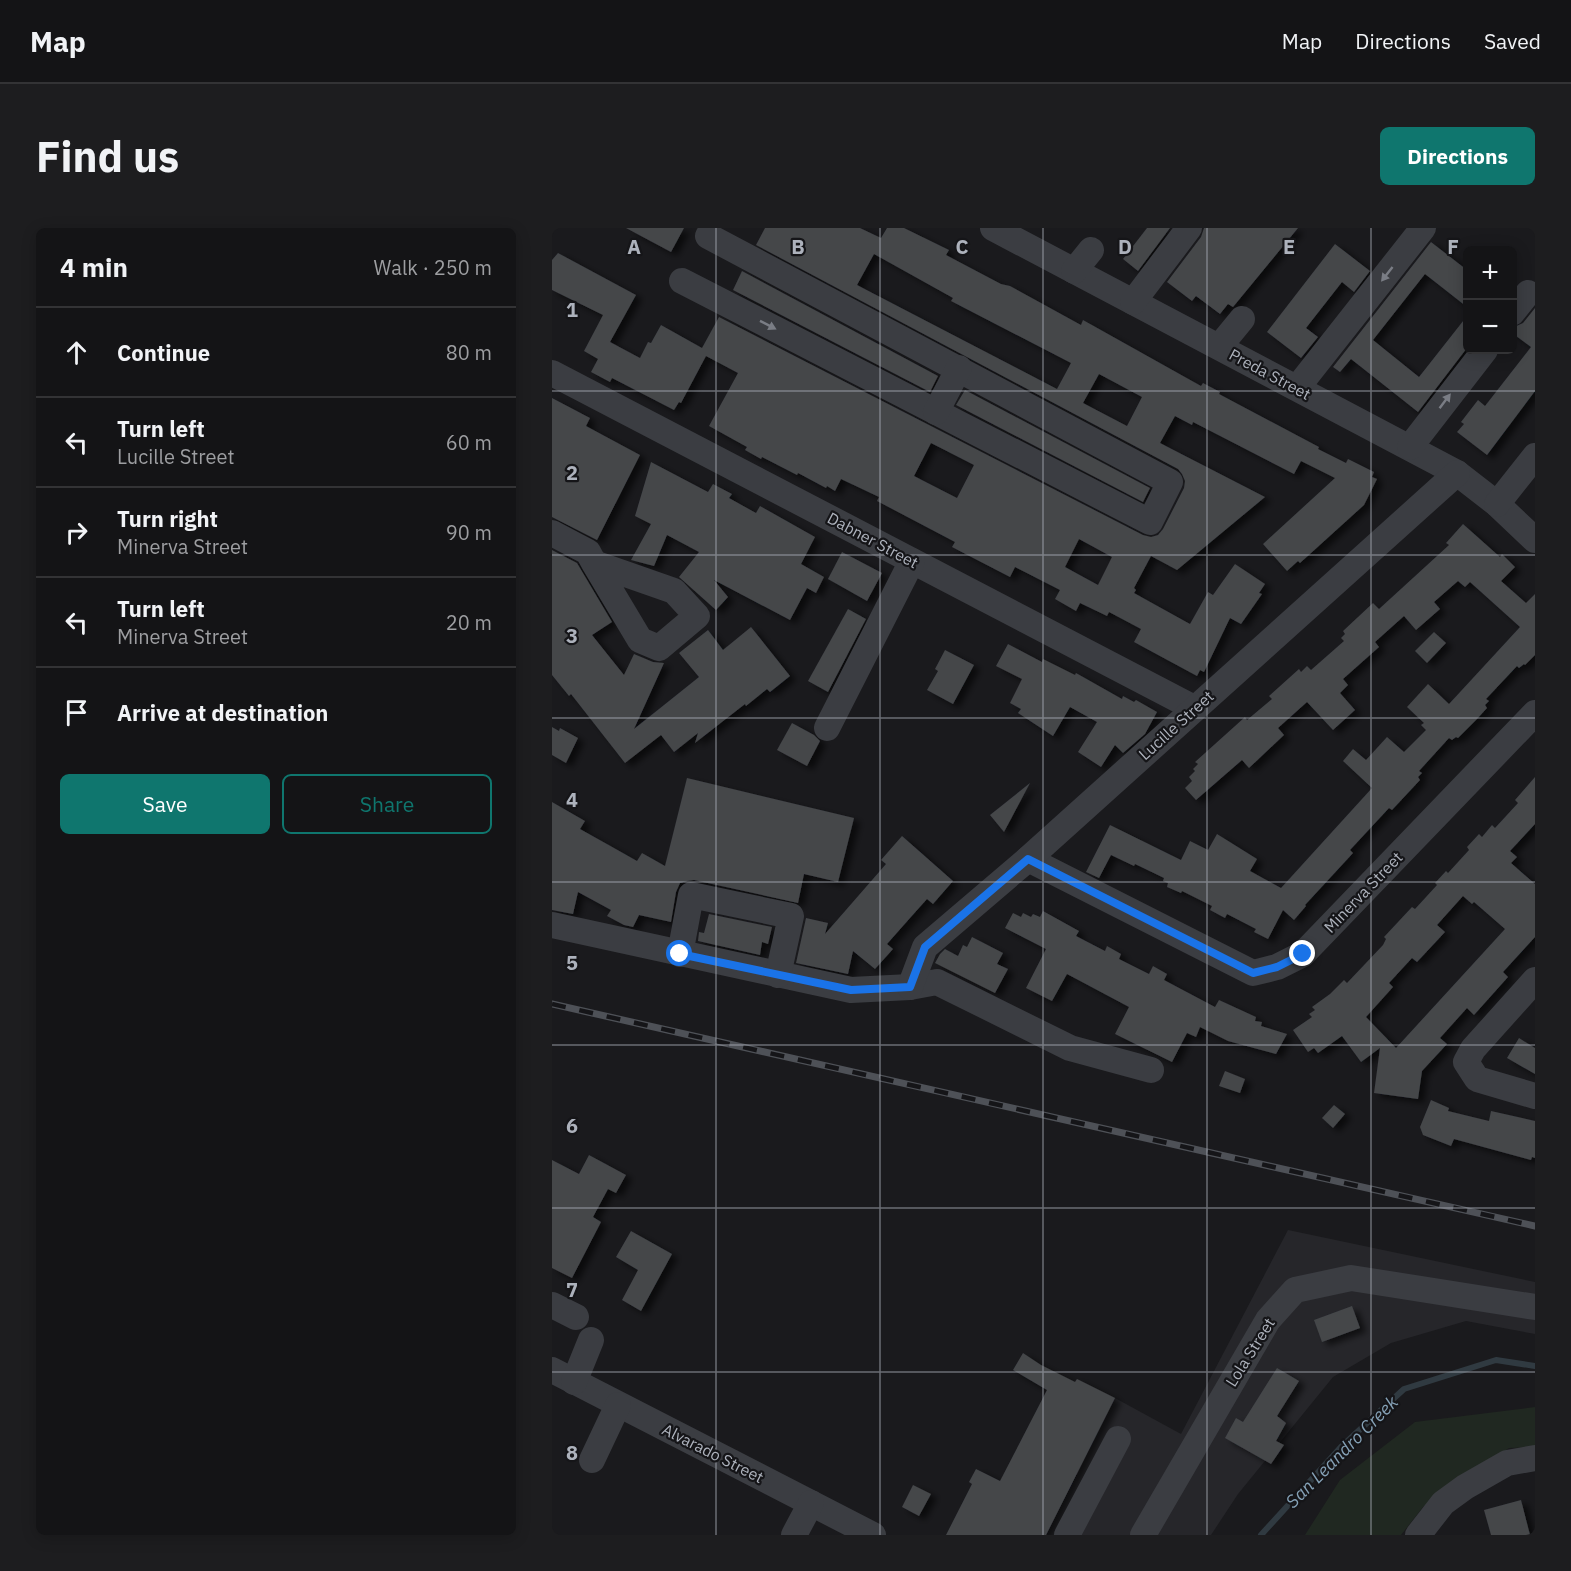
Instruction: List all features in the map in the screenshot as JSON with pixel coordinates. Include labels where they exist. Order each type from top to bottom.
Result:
[{"type":"street","name":"Preda Street","points":[[993,228],[1457,473],[1497,504],[1535,540]]},
{"type":"street","points":[[1133,302],[1189,228]]},
{"type":"street","points":[[1298,388],[1423,228]]},
{"type":"street","points":[[682,281],[1150,522],[1170,482],[708,236]]},
{"type":"street","points":[[1074,271],[1091,250]]},
{"type":"street","points":[[1219,347],[1242,319]]},
{"type":"street","points":[[1410,447],[1482,354]]},
{"type":"street","points":[[936,412],[959,368]]},
{"type":"street","name":"Dabner Street","points":[[552,373],[1194,708]]},
{"type":"street","points":[[1497,504],[1535,456]]},
{"type":"street","name":"Lucille Street","points":[[910,987],[925,947],[1028,859],[1457,473]]},
{"type":"street","points":[[552,533],[588,552],[594,563]]},
{"type":"street","points":[[827,728],[912,561]]},
{"type":"street","name":"Minerva Street","points":[[1028,859],[1253,973],[1277,967],[1303,954],[1535,713]]},
{"type":"street","points":[[680,954],[691,895],[791,916],[778,975]]},
{"type":"street","points":[[552,925],[851,990],[910,987],[937,981],[1070,1048],[1151,1070]]},
{"type":"street","points":[[1535,980],[1473,1049],[1466,1062],[1477,1079],[1535,1096]]},
{"type":"street","name":"Lola Street","points":[[1143,1535],[1268,1320],[1295,1290],[1351,1278],[1535,1307]]},
{"type":"street","points":[[552,1305],[576,1317]]},
{"type":"street","points":[[563,1376],[591,1340]]},
{"type":"street","name":"Alvarado Street","points":[[563,1376],[873,1535]]},
{"type":"street","points":[[592,1460],[618,1405]]},
{"type":"street","points":[[1067,1535],[1118,1439]]},
{"type":"street","points":[[1418,1535],[1443,1503],[1465,1487],[1508,1463],[1535,1458]]},
{"type":"street","points":[[794,1535],[811,1503]]},
{"type":"shaded area","points":[[1288,1230],[1535,1282],[1535,1334],[1466,1321],[1391,1343],[1333,1377],[1238,1494],[1211,1535],[1046,1535],[1115,1398],[1181,1434]]},
{"type":"shaded area","points":[[1535,1407],[1535,1447],[1509,1448],[1423,1507],[1401,1535],[1305,1535],[1340,1480],[1415,1422]]},
{"type":"building","points":[[626,228],[684,228],[671,252]]},
{"type":"building","points":[[765,228],[860,228],[881,238],[887,228],[904,228],[949,250],[946,255],[1001,284],[1010,286],[1081,325],[1083,320],[1201,386],[1203,383],[1220,392],[1219,394],[1319,447],[1318,449],[1346,463],[1348,459],[1374,472],[1372,477],[1377,479],[1364,505],[1300,563],[1298,561],[1287,571],[1263,544],[1335,478],[1301,461],[1294,474],[1193,422],[1192,425],[1175,416],[1160,443],[1265,497],[1177,570],[1151,556],[1134,588],[1136,590],[1134,593],[1190,624],[1208,592],[1213,595],[1235,564],[1265,584],[1259,593],[1262,594],[1241,624],[1230,618],[1204,672],[1200,670],[1197,676],[1134,642],[1141,629],[1109,612],[1107,616],[1080,603],[1076,611],[1055,599],[1060,590],[1015,567],[1010,577],[952,547],[955,542],[877,501],[879,497],[841,479],[835,491],[827,486],[826,488],[745,450],[747,447],[709,426],[738,373],[706,356],[681,403],[679,402],[674,410],[612,378],[610,382],[591,372],[598,359],[584,351],[603,315],[552,290],[552,260],[558,253],[636,295],[610,342],[640,358],[648,342],[651,343],[661,325],[702,348],[719,317],[1143,535],[1151,537],[1158,535],[1163,529],[1184,488],[1185,481],[1178,469],[756,245]],"holes":[[[874,254],[953,298],[951,301],[1071,363],[1057,389],[857,285]],[[1099,374],[1142,397],[1127,426],[1083,403]],[[931,443],[974,465],[957,498],[914,476]],[[1079,539],[1112,557],[1098,585],[1065,567]]]},
{"type":"building","points":[[1147,228],[1170,228],[1138,271],[1123,259]]},
{"type":"building","points":[[1204,228],[1298,228],[1233,307],[1228,304],[1220,314],[1196,296],[1192,301],[1167,282],[1201,237]]},
{"type":"building","points":[[1431,242],[1463,267],[1463,304],[1425,274],[1373,340],[1419,377],[1463,321],[1463,353],[1418,412],[1351,359],[1340,372],[1333,367]]},
{"type":"building","points":[[1335,244],[1370,271],[1354,292],[1342,282],[1306,328],[1318,337],[1301,358],[1267,332]]},
{"type":"building","points":[[742,271],[938,376],[930,392],[733,290]]},
{"type":"building","points":[[1535,308],[1535,391],[1487,455],[1457,432],[1464,424],[1461,422],[1478,400],[1485,406],[1531,347],[1517,337],[1517,326],[1523,323]]},
{"type":"building","points":[[965,390],[1150,488],[1143,502],[956,405]]},
{"type":"building","points":[[552,398],[590,418],[586,426],[640,455],[597,540],[552,517]]},
{"type":"building","points":[[651,462],[708,492],[713,484],[732,494],[729,498],[756,513],[760,506],[815,537],[801,564],[824,577],[816,593],[807,588],[790,620],[714,580],[728,597],[716,610],[679,577],[699,552],[667,535],[654,566],[631,560],[651,524],[635,516]]},
{"type":"building","points":[[1463,524],[1500,557],[1502,554],[1515,567],[1501,581],[1526,603],[1535,594],[1535,655],[1525,665],[1519,668],[1517,666],[1486,699],[1489,701],[1485,705],[1487,708],[1458,738],[1452,740],[1449,738],[1419,771],[1422,773],[1418,777],[1420,780],[1392,810],[1389,808],[1350,850],[1353,853],[1294,920],[1283,910],[1268,939],[1254,932],[1256,929],[1227,914],[1225,918],[1210,910],[1212,906],[1182,891],[1181,893],[1167,887],[1168,883],[1163,881],[1164,878],[1111,855],[1099,878],[1086,872],[1110,825],[1181,860],[1190,841],[1208,850],[1217,834],[1257,859],[1250,871],[1281,888],[1372,788],[1343,761],[1353,749],[1366,760],[1387,737],[1404,752],[1426,730],[1421,725],[1424,723],[1407,707],[1428,684],[1449,704],[1520,627],[1470,582],[1465,587],[1458,581],[1434,602],[1440,609],[1416,630],[1404,616],[1375,642],[1379,647],[1343,679],[1348,685],[1340,693],[1355,710],[1333,730],[1307,702],[1278,728],[1284,735],[1249,768],[1242,760],[1196,800],[1185,788],[1192,781],[1189,777],[1198,764],[1195,762],[1245,717],[1247,720],[1272,699],[1269,696],[1299,669],[1301,672],[1307,666],[1311,670],[1344,641],[1341,638],[1345,634],[1343,631],[1373,603],[1379,609],[1449,545],[1446,543]]},
{"type":"building","points":[[552,550],[577,563],[612,622],[592,635],[624,675],[634,654],[653,662],[664,663],[634,729],[699,677],[679,653],[708,630],[723,650],[751,627],[790,676],[770,692],[767,689],[746,706],[745,704],[695,743],[698,733],[674,752],[661,735],[625,763],[571,694],[569,696],[552,675]]},
{"type":"building","points":[[842,552],[882,573],[867,601],[828,579]]},
{"type":"building","points":[[848,609],[866,619],[828,692],[808,681]]},
{"type":"building","points":[[1434,632],[1446,643],[1427,663],[1415,651]]},
{"type":"building","points":[[1008,644],[1042,662],[1043,659],[1075,675],[1076,673],[1122,699],[1123,696],[1134,702],[1136,700],[1157,712],[1145,734],[1123,753],[1115,745],[1101,767],[1078,752],[1097,722],[1070,707],[1053,736],[1018,713],[1021,709],[1010,703],[1022,679],[996,666]]},
{"type":"building","points":[[945,650],[974,665],[953,704],[927,690],[938,671],[935,669]]},
{"type":"building","points":[[792,723],[814,735],[820,741],[807,766],[777,750]]},
{"type":"building","points":[[552,727],[559,731],[560,728],[578,738],[566,763],[552,755]]},
{"type":"building","points":[[1535,777],[1535,824],[1510,851],[1517,857],[1511,863],[1535,884],[1535,937],[1503,972],[1508,977],[1474,1015],[1467,1008],[1440,1038],[1447,1044],[1422,1071],[1418,1099],[1374,1093],[1380,1048],[1361,1062],[1342,1036],[1318,1053],[1314,1048],[1308,1052],[1293,1030],[1312,1017],[1309,1014],[1315,1010],[1312,1007],[1344,980],[1347,983],[1383,945],[1386,939],[1384,937],[1412,907],[1415,909],[1437,885],[1435,883],[1446,871],[1448,873],[1469,850],[1467,847],[1479,834],[1482,837],[1492,825],[1495,828],[1518,803],[1515,800]],"holes":[[[1463,896],[1472,904],[1474,902],[1505,929],[1396,1048],[1366,1017],[1393,987],[1389,983],[1412,958],[1417,962],[1445,932],[1437,925]]]},
{"type":"building","points":[[687,778],[854,818],[838,882],[804,874],[798,903],[694,880],[687,881],[680,883],[676,892],[671,922],[639,915],[633,927],[607,916],[611,910],[578,892],[573,914],[552,910],[552,802],[585,821],[580,829],[637,861],[642,853],[665,866]]},
{"type":"building","points":[[1030,783],[1004,832],[990,815]]},
{"type":"building","points":[[902,836],[953,881],[933,904],[927,899],[910,918],[887,944],[893,949],[875,969],[853,951],[848,974],[796,963],[806,918],[828,923],[825,934],[886,864],[881,860]]},
{"type":"building","points":[[1043,911],[1079,931],[1076,936],[1105,951],[1107,946],[1121,954],[1119,959],[1149,974],[1153,966],[1167,974],[1164,980],[1215,1007],[1219,1000],[1256,1017],[1255,1021],[1262,1022],[1261,1026],[1287,1034],[1276,1054],[1228,1041],[1200,1027],[1196,1037],[1187,1033],[1172,1062],[1115,1034],[1129,1007],[1067,974],[1052,1001],[1026,988],[1046,949],[1005,928],[1013,913],[1021,917],[1023,913],[1031,917],[1033,914],[1040,917]]},
{"type":"building","points":[[709,914],[772,927],[768,944],[762,942],[760,955],[698,941],[699,932],[704,933]]},
{"type":"building","points":[[972,937],[1003,953],[997,964],[1008,969],[995,993],[935,963],[945,949],[958,956],[963,945],[967,947]]},
{"type":"building","points":[[1519,1038],[1535,1048],[1535,1074],[1507,1058]]},
{"type":"building","points":[[1225,1071],[1245,1079],[1240,1093],[1219,1086]]},
{"type":"building","points":[[1431,1100],[1449,1108],[1448,1111],[1489,1121],[1491,1111],[1535,1121],[1535,1158],[1532,1157],[1531,1160],[1454,1139],[1451,1146],[1423,1135],[1420,1127]]},
{"type":"building","points":[[1334,1105],[1345,1114],[1333,1128],[1322,1118]]},
{"type":"building","points":[[589,1155],[626,1175],[616,1193],[608,1189],[593,1217],[601,1222],[572,1278],[552,1268],[552,1160],[579,1174]]},
{"type":"building","points":[[631,1231],[672,1254],[641,1311],[622,1300],[638,1270],[616,1257]]},
{"type":"building","points":[[1352,1306],[1360,1328],[1322,1342],[1314,1320]]},
{"type":"building","points":[[1023,1353],[1075,1382],[1077,1379],[1115,1398],[1046,1535],[946,1535],[972,1484],[969,1482],[976,1469],[1000,1481],[1047,1390],[1013,1370]]},
{"type":"building","points":[[1277,1368],[1299,1381],[1277,1416],[1286,1423],[1276,1441],[1284,1445],[1271,1464],[1225,1438],[1236,1418],[1243,1422]]},
{"type":"building","points":[[913,1485],[931,1494],[919,1516],[902,1507]]},
{"type":"building","points":[[1521,1500],[1530,1535],[1491,1535],[1484,1510]]},
{"type":"waterway","name":"San Leandro Creek","points":[[1261,1535],[1341,1447],[1404,1389],[1496,1360],[1535,1366]]},
{"type":"railway","points":[[552,1004],[1535,1226]]},
{"type":"route","points":[[680,954],[851,990],[910,987],[925,947],[1028,859],[1253,973],[1277,967],[1303,954]]}]
